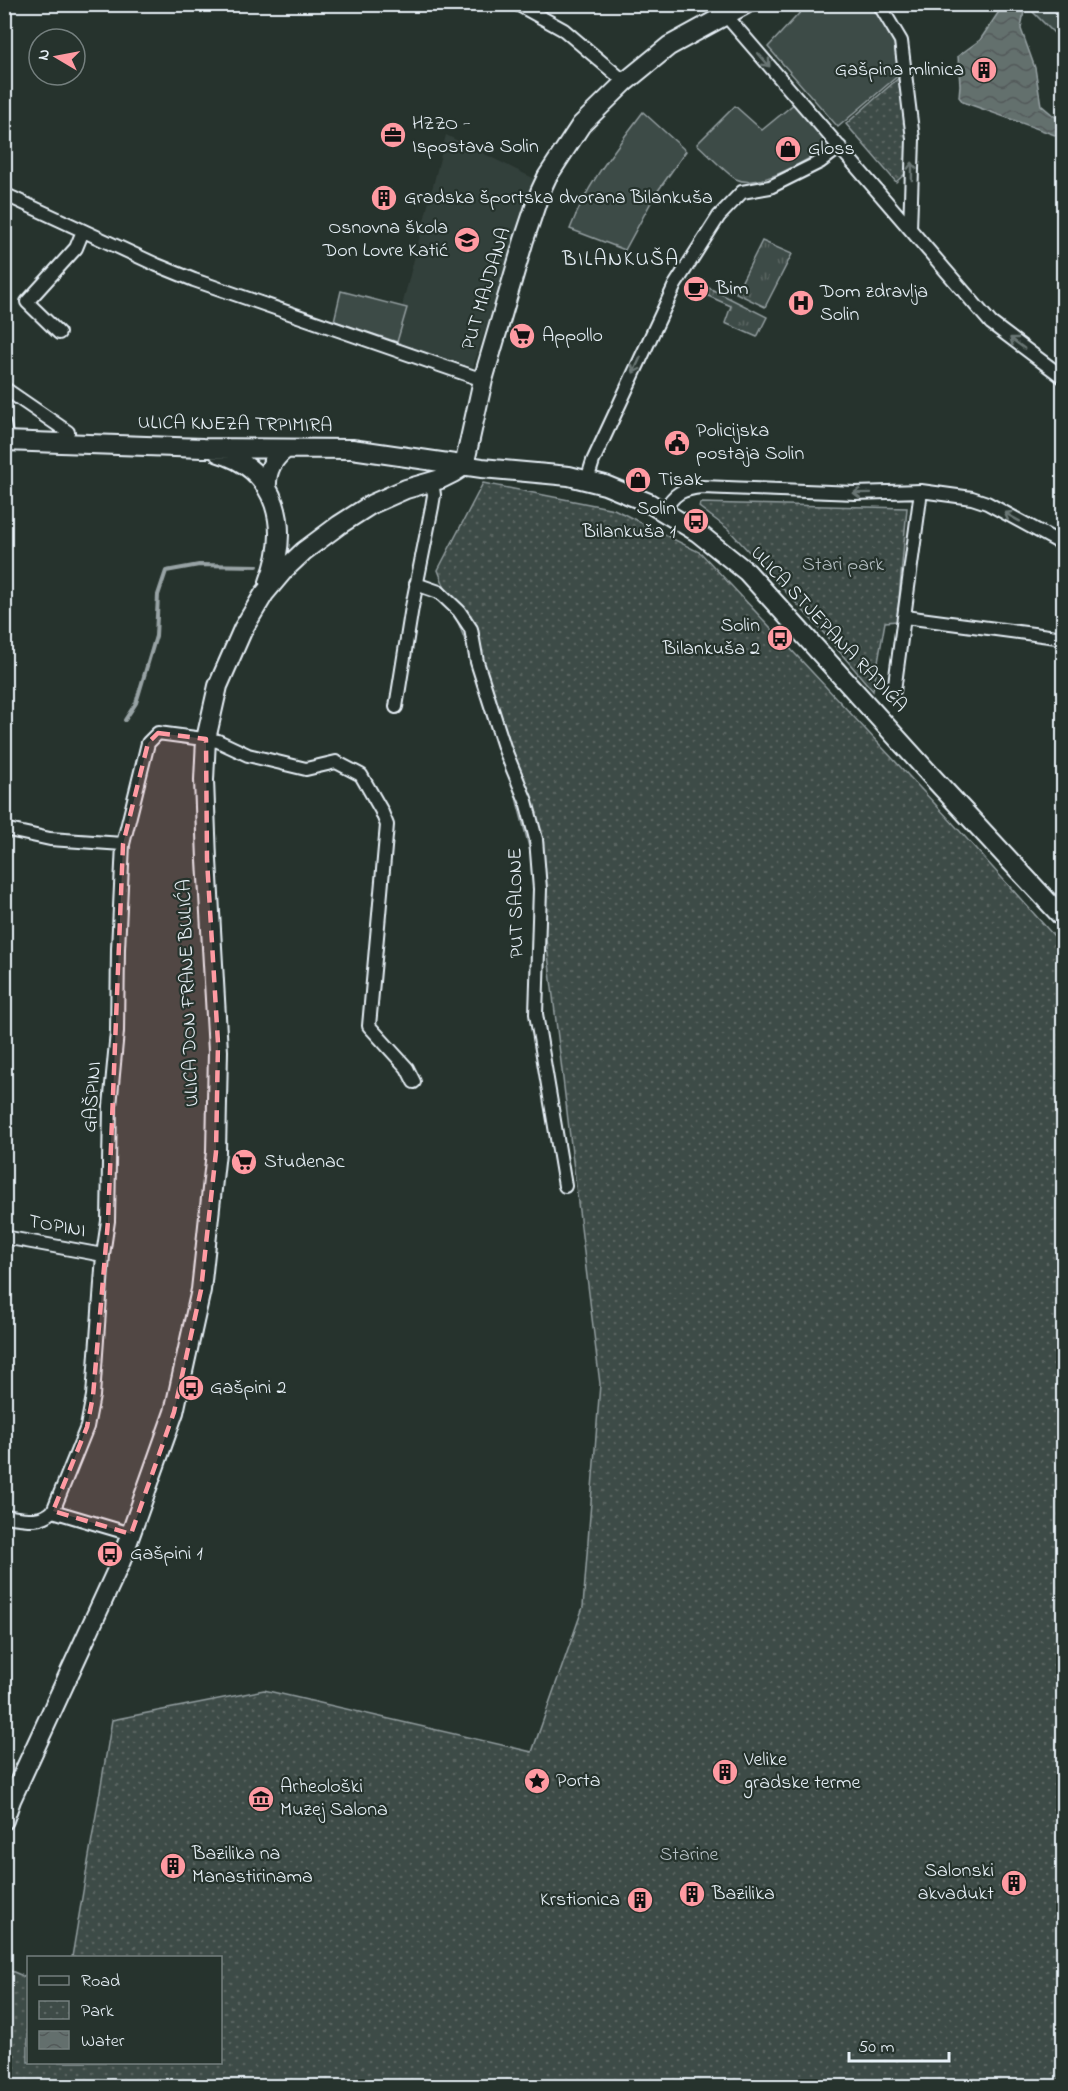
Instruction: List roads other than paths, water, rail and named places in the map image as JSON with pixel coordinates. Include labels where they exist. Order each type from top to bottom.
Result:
[{"type":"street","points":[[517,4],[564,30],[625,82]]},
{"type":"street","name":"PUT MAJDANA","points":[[464,466],[483,381],[524,240],[547,177],[581,125],[625,82],[669,46],[721,10],[746,4]]},
{"type":"street","points":[[879,4],[901,41],[913,139],[910,229]]},
{"type":"street","points":[[721,10],[991,323],[1064,378]]},
{"type":"street","points":[[587,480],[593,460],[675,285],[719,216],[742,192],[770,187],[820,162],[840,147]]},
{"type":"street","points":[[4,194],[194,280],[483,381]]},
{"type":"street","points":[[59,333],[27,302],[76,248],[83,231]]},
{"type":"street","points":[[4,388],[68,432]]},
{"type":"street","name":"ULICA KNEZA TRPIMIRA","points":[[5,436],[203,448],[351,449],[464,466]]},
{"type":"street","name":"ULICA DON FRANE BULIĆA","points":[[203,448],[241,461],[267,488],[276,506],[279,528],[276,560],[267,590]]},
{"type":"street","points":[[267,488],[271,466],[280,453],[286,449]]},
{"type":"street","name":"ULICA STJEPANA RADIĆA","points":[[464,466],[534,472],[587,480],[624,491],[664,511],[714,544],[747,572],[1063,918]]},
{"type":"street","name":"ULICA DON FRANE BULIĆA","points":[[4,1820],[11,1800],[121,1561],[174,1412],[201,1290],[216,1152],[218,1043],[204,780],[206,739],[218,686],[243,629],[267,590],[304,551],[356,513],[395,493],[453,473],[464,466]]},
{"type":"street","points":[[396,707],[416,584],[433,501],[432,481]]},
{"type":"street","points":[[664,511],[671,498],[690,488],[702,487],[855,493],[921,490],[972,498],[987,503],[1064,545]]},
{"type":"street","points":[[894,691],[921,490]]},
{"type":"street","name":"PUT SALONE","points":[[416,584],[439,592],[459,611],[471,629],[477,662],[505,750],[526,801],[536,839],[540,889],[536,1014],[565,1186]]},
{"type":"street","points":[[905,617],[1064,638]]},
{"type":"street","name":"GAŠPINI","points":[[53,1511],[87,1427],[97,1360],[103,1255],[108,1221],[110,1107],[117,1032],[123,844],[148,743],[159,733],[206,739]]},
{"type":"street","points":[[206,739],[218,741],[248,755],[306,769],[336,762],[361,775],[387,825],[369,1026],[407,1068],[414,1082]]},
{"type":"street","points":[[4,829],[50,839],[123,844]]},
{"type":"street","name":"TOPINI","points":[[4,1237],[103,1255]]},
{"type":"street","points":[[4,1516],[37,1520],[53,1511],[130,1534]]},
{"type":"water","points":[[1004,4],[1025,5],[1021,29],[1035,68],[1041,105],[1063,121],[1063,138],[963,102],[959,97],[958,56],[980,40]]},
{"type":"waterway","points":[[125,720],[136,703],[156,636],[158,595],[166,571],[199,565],[257,566]]},
{"type":"place","name":"Gašpina mlinica","points":[[984,70]]},
{"type":"place","name":"HZZO - Ispostava Solin","points":[[393,135]]},
{"type":"place","name":"Gloss","points":[[788,149]]},
{"type":"place","name":"Gradska športska dvorana Bilankuša","points":[[384,198]]},
{"type":"place","name":"Osnovna škola Don Lovre Katić","points":[[467,240]]},
{"type":"place","name":"Bim","points":[[696,289]]},
{"type":"place","name":"Dom zdravlja Solin","points":[[801,303]]},
{"type":"place","name":"Appollo","points":[[522,336]]},
{"type":"place","name":"Policijska postaja Solin","points":[[677,443]]},
{"type":"place","name":"Tisak","points":[[638,480]]},
{"type":"place","name":"Solin Bilankuša 1","points":[[696,521]]},
{"type":"place","name":"Solin Bilankuša 2","points":[[780,638]]},
{"type":"place","name":"Studenac","points":[[244,1162]]},
{"type":"place","name":"Gašpini 2","points":[[191,1388]]},
{"type":"place","name":"Gašpini 1","points":[[110,1554]]},
{"type":"place","name":"Velike gradske terme","points":[[725,1772]]},
{"type":"place","name":"Porta","points":[[537,1781]]},
{"type":"place","name":"Arheološki Muzej Salona","points":[[261,1799]]},
{"type":"place","name":"Bazilika na Manastirinama","points":[[173,1866]]},
{"type":"place","name":"Salonski akvadukt","points":[[1014,1883]]},
{"type":"place","name":"Bazilika","points":[[692,1894]]},
{"type":"place","name":"Krstionica","points":[[640,1900]]},
{"type":"district","name":"BILANKUŠA","points":[[621,260]]},
{"type":"park label","name":"Stari park","points":[[843,565]]},
{"type":"park label","name":"Starine","points":[[689,1855]]}]
